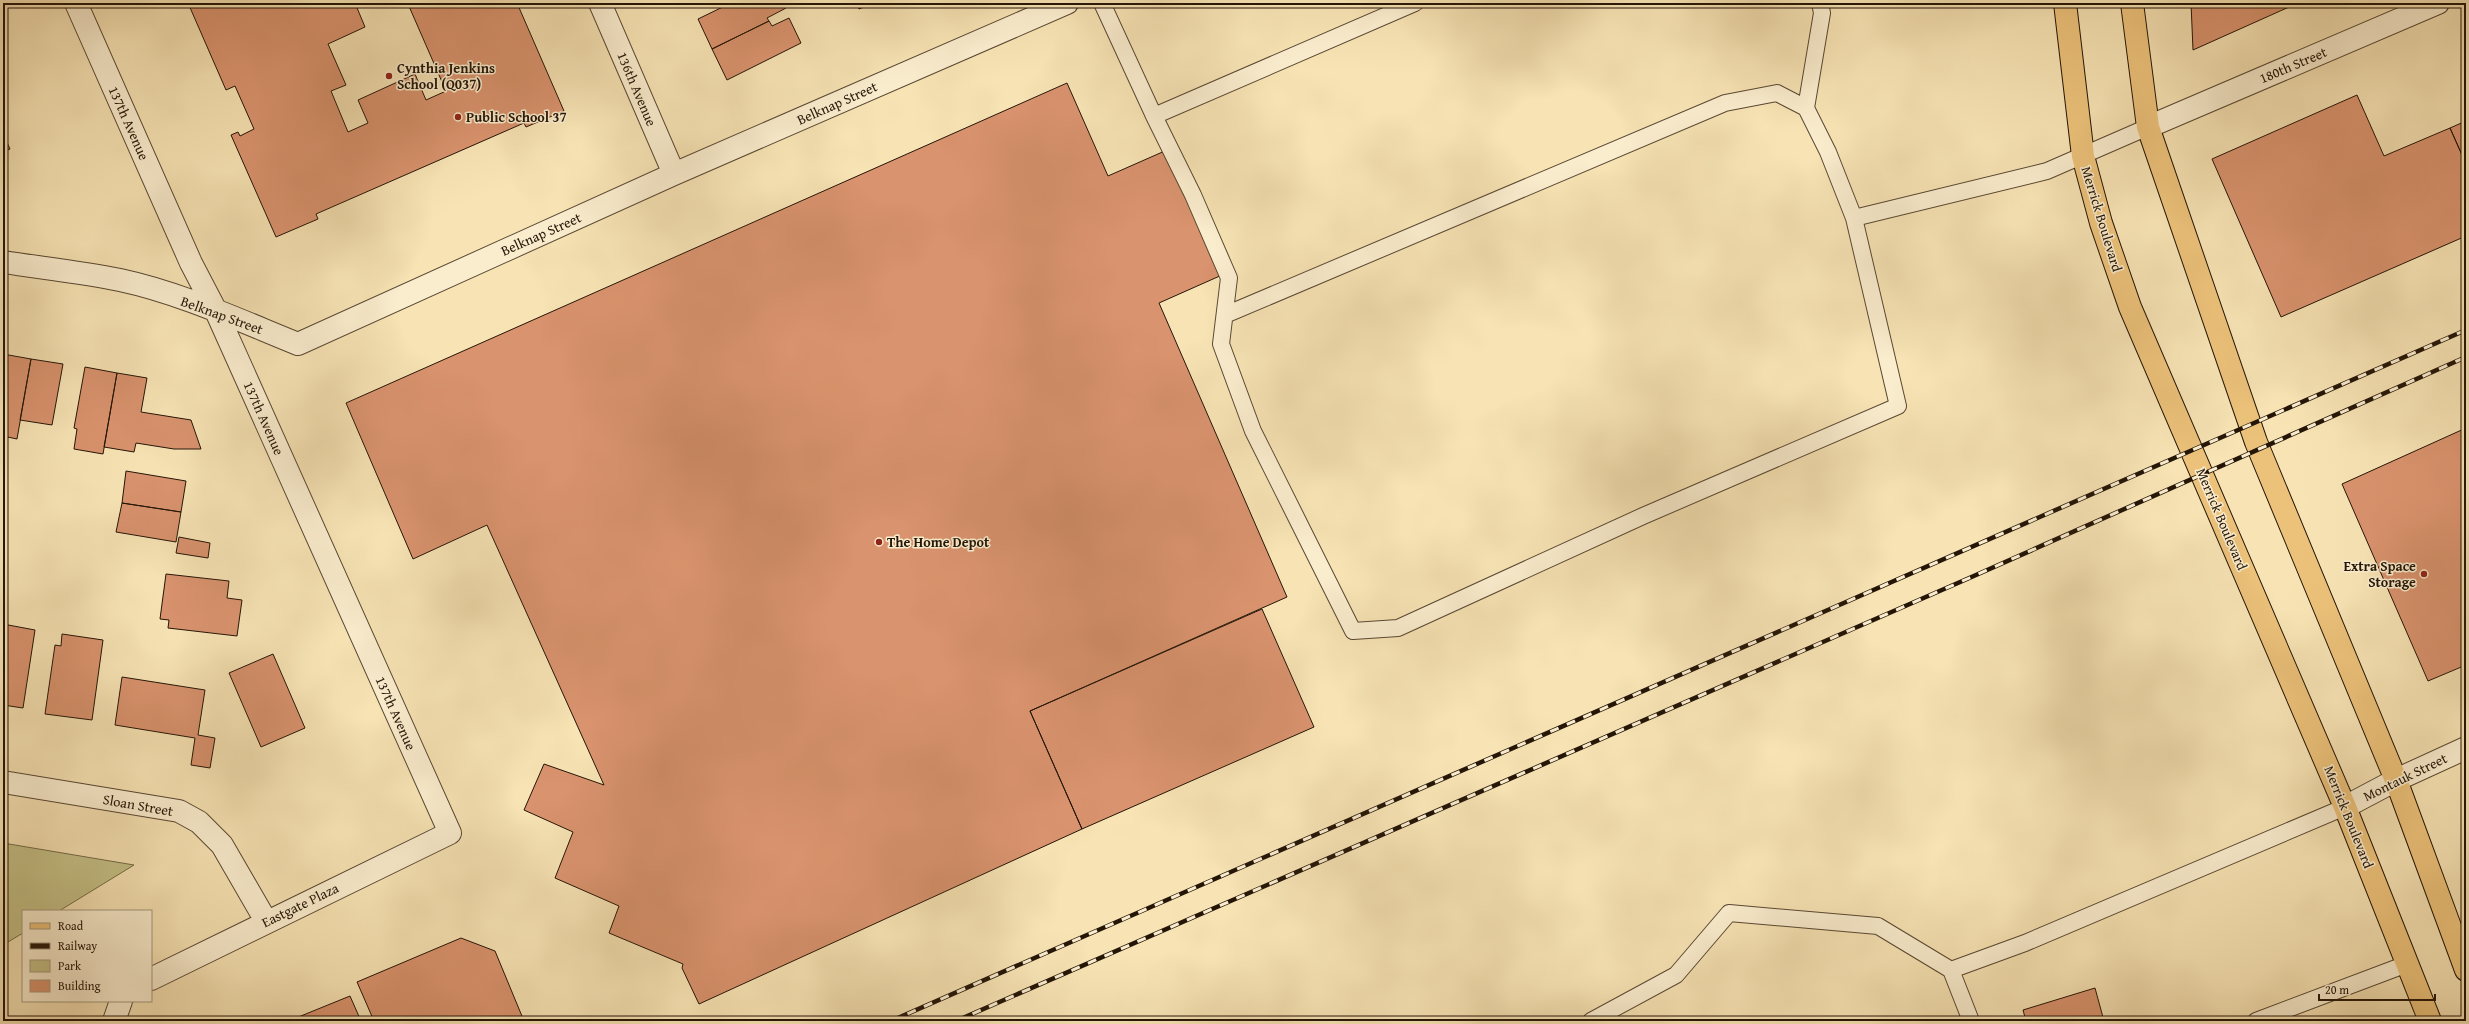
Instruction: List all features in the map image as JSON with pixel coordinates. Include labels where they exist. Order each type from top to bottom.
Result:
[{"type":"main road","name":"Merrick Boulevard","points":[[2065,3],[2083,156],[2101,223],[2130,307],[2345,807],[2430,1021]]},
{"type":"main road","points":[[2132,3],[2148,127],[2256,442],[2396,780],[2466,970]]},
{"type":"street","name":"137th Avenue","points":[[76,3],[191,263],[216,311],[450,833]]},
{"type":"street","name":"136th Avenue","points":[[600,3],[674,174]]},
{"type":"street","name":"Belknap Street","points":[[3,262],[120,280],[216,311],[298,344],[674,174],[1067,3]]},
{"type":"street","name":"180th Street","points":[[2148,127],[2438,3]]},
{"type":"street","name":"Montauk Street","points":[[2345,807],[2396,780],[2466,748]]},
{"type":"street","name":"Sloan Street","points":[[3,782],[172,810],[199,822],[222,845],[266,921]]},
{"type":"street","name":"Eastgate Plaza","points":[[152,978],[266,921],[450,833]]},
{"type":"street","points":[[114,1021],[121,1002]]},
{"type":"lane","points":[[1102,3],[1154,116],[1193,195],[1229,278],[1221,344],[1253,431],[1353,631],[1398,628],[1643,516],[1898,406],[1854,218],[1828,152],[1806,108],[1777,93],[1725,103],[1225,315]]},
{"type":"lane","points":[[1154,116],[1415,3]]},
{"type":"lane","points":[[1806,108],[1822,13],[1820,3]]},
{"type":"lane","points":[[1854,218],[2047,170],[2083,156],[2148,127]]},
{"type":"lane","points":[[1951,970],[2025,943],[2345,807]]},
{"type":"lane","points":[[1591,1021],[1676,975],[1729,913],[1878,926],[1951,970],[1971,1021]]},
{"type":"lane","points":[[2256,1021],[2407,964]]},
{"type":"green space","points":[[3,843],[134,865],[61,910],[22,910],[22,934],[3,945]]},
{"type":"building","name":"Public School 37","points":[[188,3],[355,3],[365,27],[328,44],[346,85],[331,91],[348,132],[368,123],[358,100],[415,74],[426,100],[446,91],[408,4],[403,7],[401,3],[517,3],[564,111],[526,127],[524,123],[316,214],[318,219],[276,237],[231,135],[238,132],[240,136],[254,129],[235,86],[226,90]]},
{"type":"building","points":[[731,3],[784,3],[786,8],[767,18],[769,21],[712,49],[698,19]]},
{"type":"building","points":[[856,3],[874,3],[859,9]]},
{"type":"building","points":[[2191,3],[2298,3],[2193,50]]},
{"type":"building","points":[[789,18],[801,43],[727,80],[712,49],[769,21],[772,26]]},
{"type":"building","name":"The Home Depot","points":[[1067,83],[1108,176],[1167,150],[1222,275],[1159,303],[1287,597],[1030,711],[1082,829],[699,1004],[682,968],[683,964],[609,933],[619,906],[555,878],[573,832],[524,810],[544,764],[604,785],[487,525],[413,559],[346,403]]},
{"type":"building","points":[[2357,95],[2384,156],[2450,128],[2466,164],[2466,236],[2281,317],[2212,159]]},
{"type":"building","points":[[2466,121],[2466,164],[2450,128]]},
{"type":"building","points":[[3,134],[10,149],[3,152]]},
{"type":"building","points":[[3,354],[31,359],[17,439],[3,436]]},
{"type":"building","points":[[31,359],[63,364],[52,425],[20,420]]},
{"type":"building","points":[[85,367],[117,373],[103,454],[74,449],[77,429],[74,428]]},
{"type":"building","points":[[117,373],[147,378],[141,412],[191,420],[201,449],[174,449],[136,443],[134,452],[104,447]]},
{"type":"building","name":"Extra Space Storage","points":[[2466,428],[2466,665],[2428,681],[2342,484]]},
{"type":"building","points":[[126,471],[186,481],[181,512],[122,503]]},
{"type":"building","points":[[122,503],[181,512],[176,542],[116,532]]},
{"type":"building","points":[[179,537],[210,543],[208,558],[176,553]]},
{"type":"building","points":[[166,574],[229,581],[227,598],[242,600],[237,636],[168,628],[169,620],[160,619]]},
{"type":"building","points":[[1262,609],[1314,727],[1082,829],[1030,711]]},
{"type":"building","points":[[3,624],[35,630],[23,708],[3,705]]},
{"type":"building","points":[[62,634],[103,640],[92,720],[45,714],[55,645],[61,646]]},
{"type":"building","points":[[273,654],[305,728],[261,747],[229,673]]},
{"type":"building","points":[[122,677],[205,690],[198,735],[215,738],[210,768],[191,765],[195,738],[115,725]]},
{"type":"building","points":[[461,938],[495,951],[524,1021],[374,1021],[357,982]]},
{"type":"building","points":[[2095,988],[2104,1021],[2026,1021],[2023,1010]]},
{"type":"building","points":[[350,996],[361,1021],[291,1020]]},
{"type":"railway","points":[[891,1021],[2466,330]]},
{"type":"railway","points":[[956,1021],[1967,579],[2466,357]]},
{"type":"place","name":"Cynthia Jenkins School (Q037)","points":[[389,76]]},
{"type":"place","name":"Public School 37","points":[[458,117]]},
{"type":"place","name":"The Home Depot","points":[[879,542]]},
{"type":"place","name":"Extra Space Storage","points":[[2424,574]]}]
